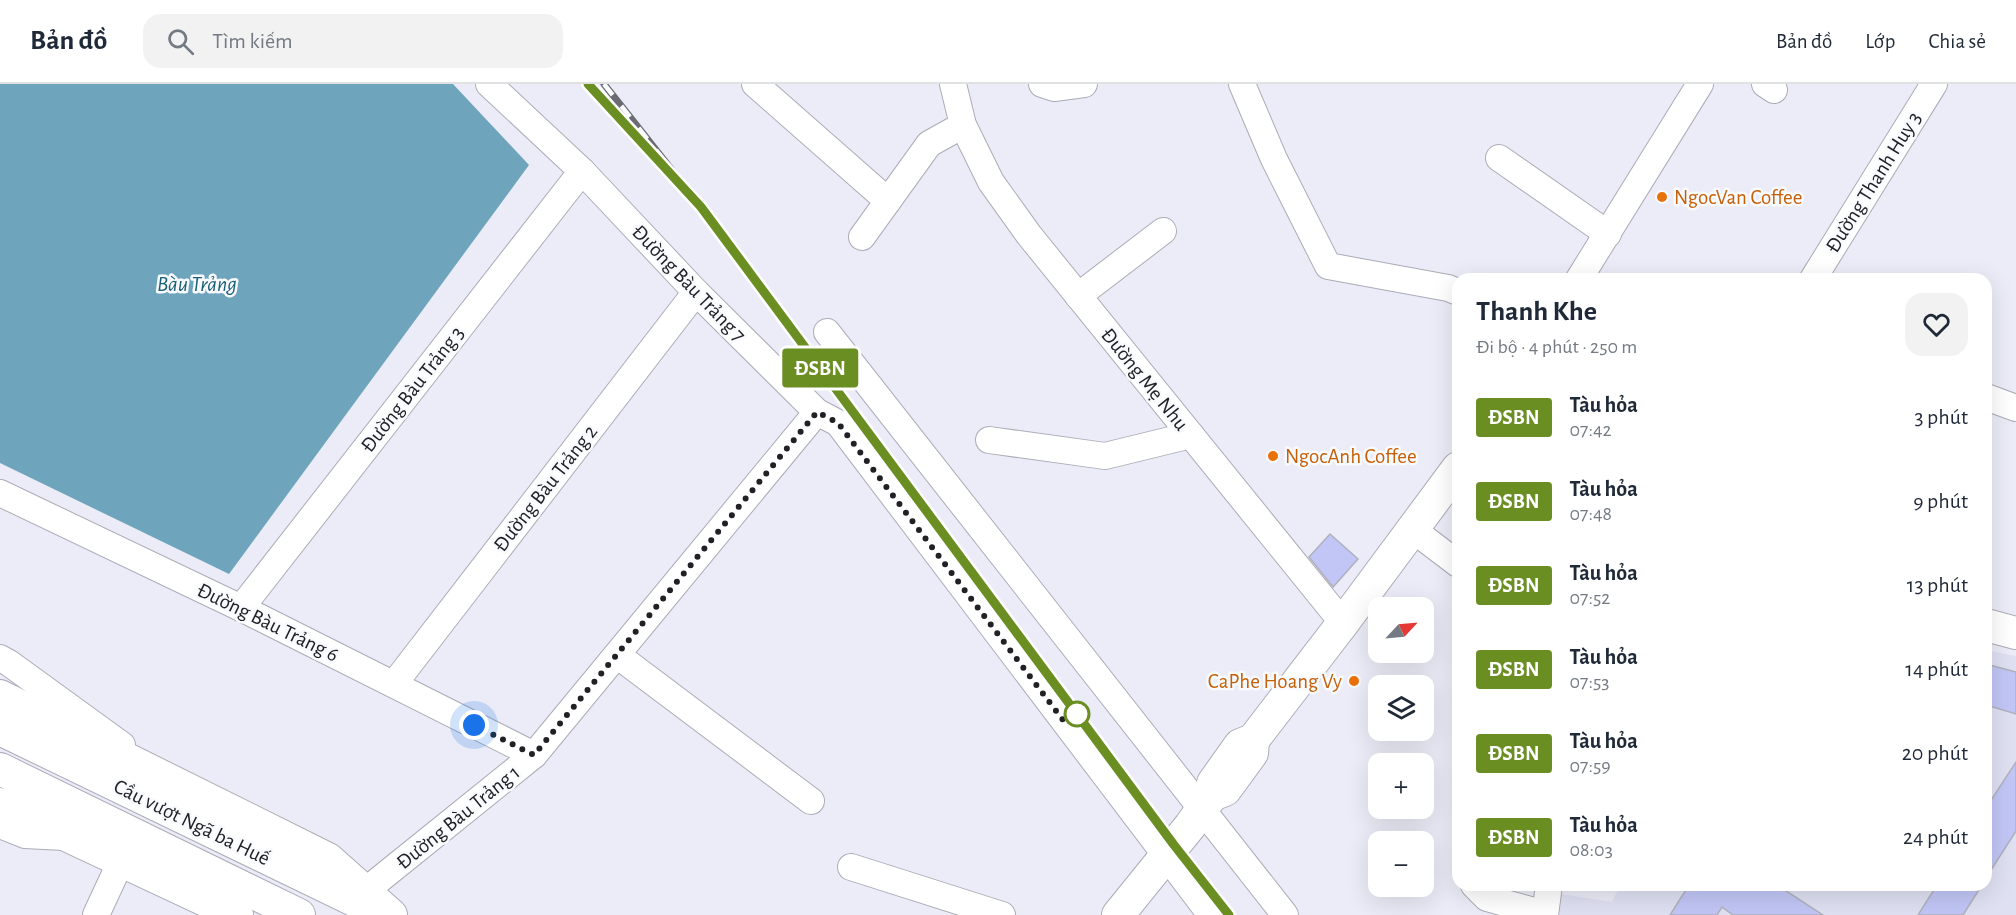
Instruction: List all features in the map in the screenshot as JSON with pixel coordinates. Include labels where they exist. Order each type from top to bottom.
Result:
[{"type":"main road","points":[[1118,915],[1207,802],[1213,783],[1240,745],[1253,740],[1452,476]]},
{"type":"main road","points":[[1992,627],[2016,633]]},
{"type":"main road","name":"Cầu vượt Ngã ba Huế","points":[[0,696],[328,859],[374,903]]},
{"type":"main road","name":"Cầu vượt Ngã ba Huế","points":[[0,729],[319,884],[374,903]]},
{"type":"main road","name":"Cầu vượt Ngã ba Huế","points":[[0,770],[299,915]]},
{"type":"main road","points":[[0,804],[237,915]]},
{"type":"main road","points":[[374,903],[391,915]]},
{"type":"street","name":"Đường Bàu Trảng 7","points":[[489,84],[582,171],[696,292],[817,412],[838,423],[1211,915]]},
{"type":"street","points":[[754,84],[888,201]]},
{"type":"street","name":"Đường Mẹ Nhu","points":[[953,84],[963,125],[990,182],[1029,235],[1343,623]]},
{"type":"street","points":[[1042,84],[1054,88],[1084,84]]},
{"type":"street","points":[[1242,84],[1274,159],[1328,266],[1452,290]]},
{"type":"street","points":[[1583,273],[1700,84]]},
{"type":"street","name":"Đường Thanh Huy 3","points":[[1817,273],[1934,84]]},
{"type":"street","points":[[862,237],[929,144],[963,125]]},
{"type":"street","points":[[1499,158],[1608,234]]},
{"type":"street","name":"Đường Bàu Trảng 3","points":[[241,608],[582,171]]},
{"type":"street","points":[[1078,296],[1162,231]]},
{"type":"street","name":"Đường Bàu Trảng 2","points":[[393,684],[696,292]]},
{"type":"street","points":[[827,332],[1207,802],[1285,915]]},
{"type":"street","points":[[1992,399],[2016,408]]},
{"type":"street","name":"Đường Bàu Trảng 1","points":[[374,903],[534,755],[817,412]]},
{"type":"street","points":[[989,440],[1105,456],[1191,435]]},
{"type":"street","name":"Đường Bàu Trảng 6","points":[[0,492],[241,608],[534,755]]},
{"type":"street","points":[[1412,530],[1452,560]]},
{"type":"street","points":[[617,655],[811,801]]},
{"type":"street","points":[[0,658],[173,783]]},
{"type":"street","points":[[0,825],[25,836],[69,838]]},
{"type":"street","points":[[96,915],[121,861]]},
{"type":"street","points":[[851,867],[1002,915]]},
{"type":"street","points":[[1480,891],[1487,898],[1545,914],[1548,891]]},
{"type":"shaded area","points":[[1992,651],[2016,656],[2016,915],[1560,915],[1555,893],[1612,902],[1617,891],[1992,891]]},
{"type":"water","name":"Bàu Trảng","points":[[0,84],[453,84],[529,165],[229,574],[0,463]]},
{"type":"building","points":[[1330,534],[1358,559],[1333,587],[1309,557]]},
{"type":"building","points":[[1992,666],[2016,672],[2016,714],[1992,707]]},
{"type":"building","points":[[2016,762],[2016,831],[1992,869],[1992,799]]},
{"type":"building","points":[[1685,891],[1786,891],[1823,915],[1733,915],[1722,907],[1717,915],[1670,915]]},
{"type":"building","points":[[1933,891],[1978,891],[1963,915],[1918,915]]},
{"type":"railway","points":[[588,84],[634,134]]},
{"type":"railway","points":[[604,84],[701,207],[1174,845],[1229,915]]},
{"type":"train","name":"ĐSBN","points":[[588,84],[701,207],[1174,845],[1229,915]]},
{"type":"place","name":"NgocVan Coffee","points":[[1662,197]]},
{"type":"place","name":"NgocAnh Coffee","points":[[1273,456]]},
{"type":"place","name":"CaPhe Hoang Vy","points":[[1354,681]]},
{"type":"route","points":[[474,725],[534,755],[817,412],[838,423],[1066,724],[1077,714]]}]
